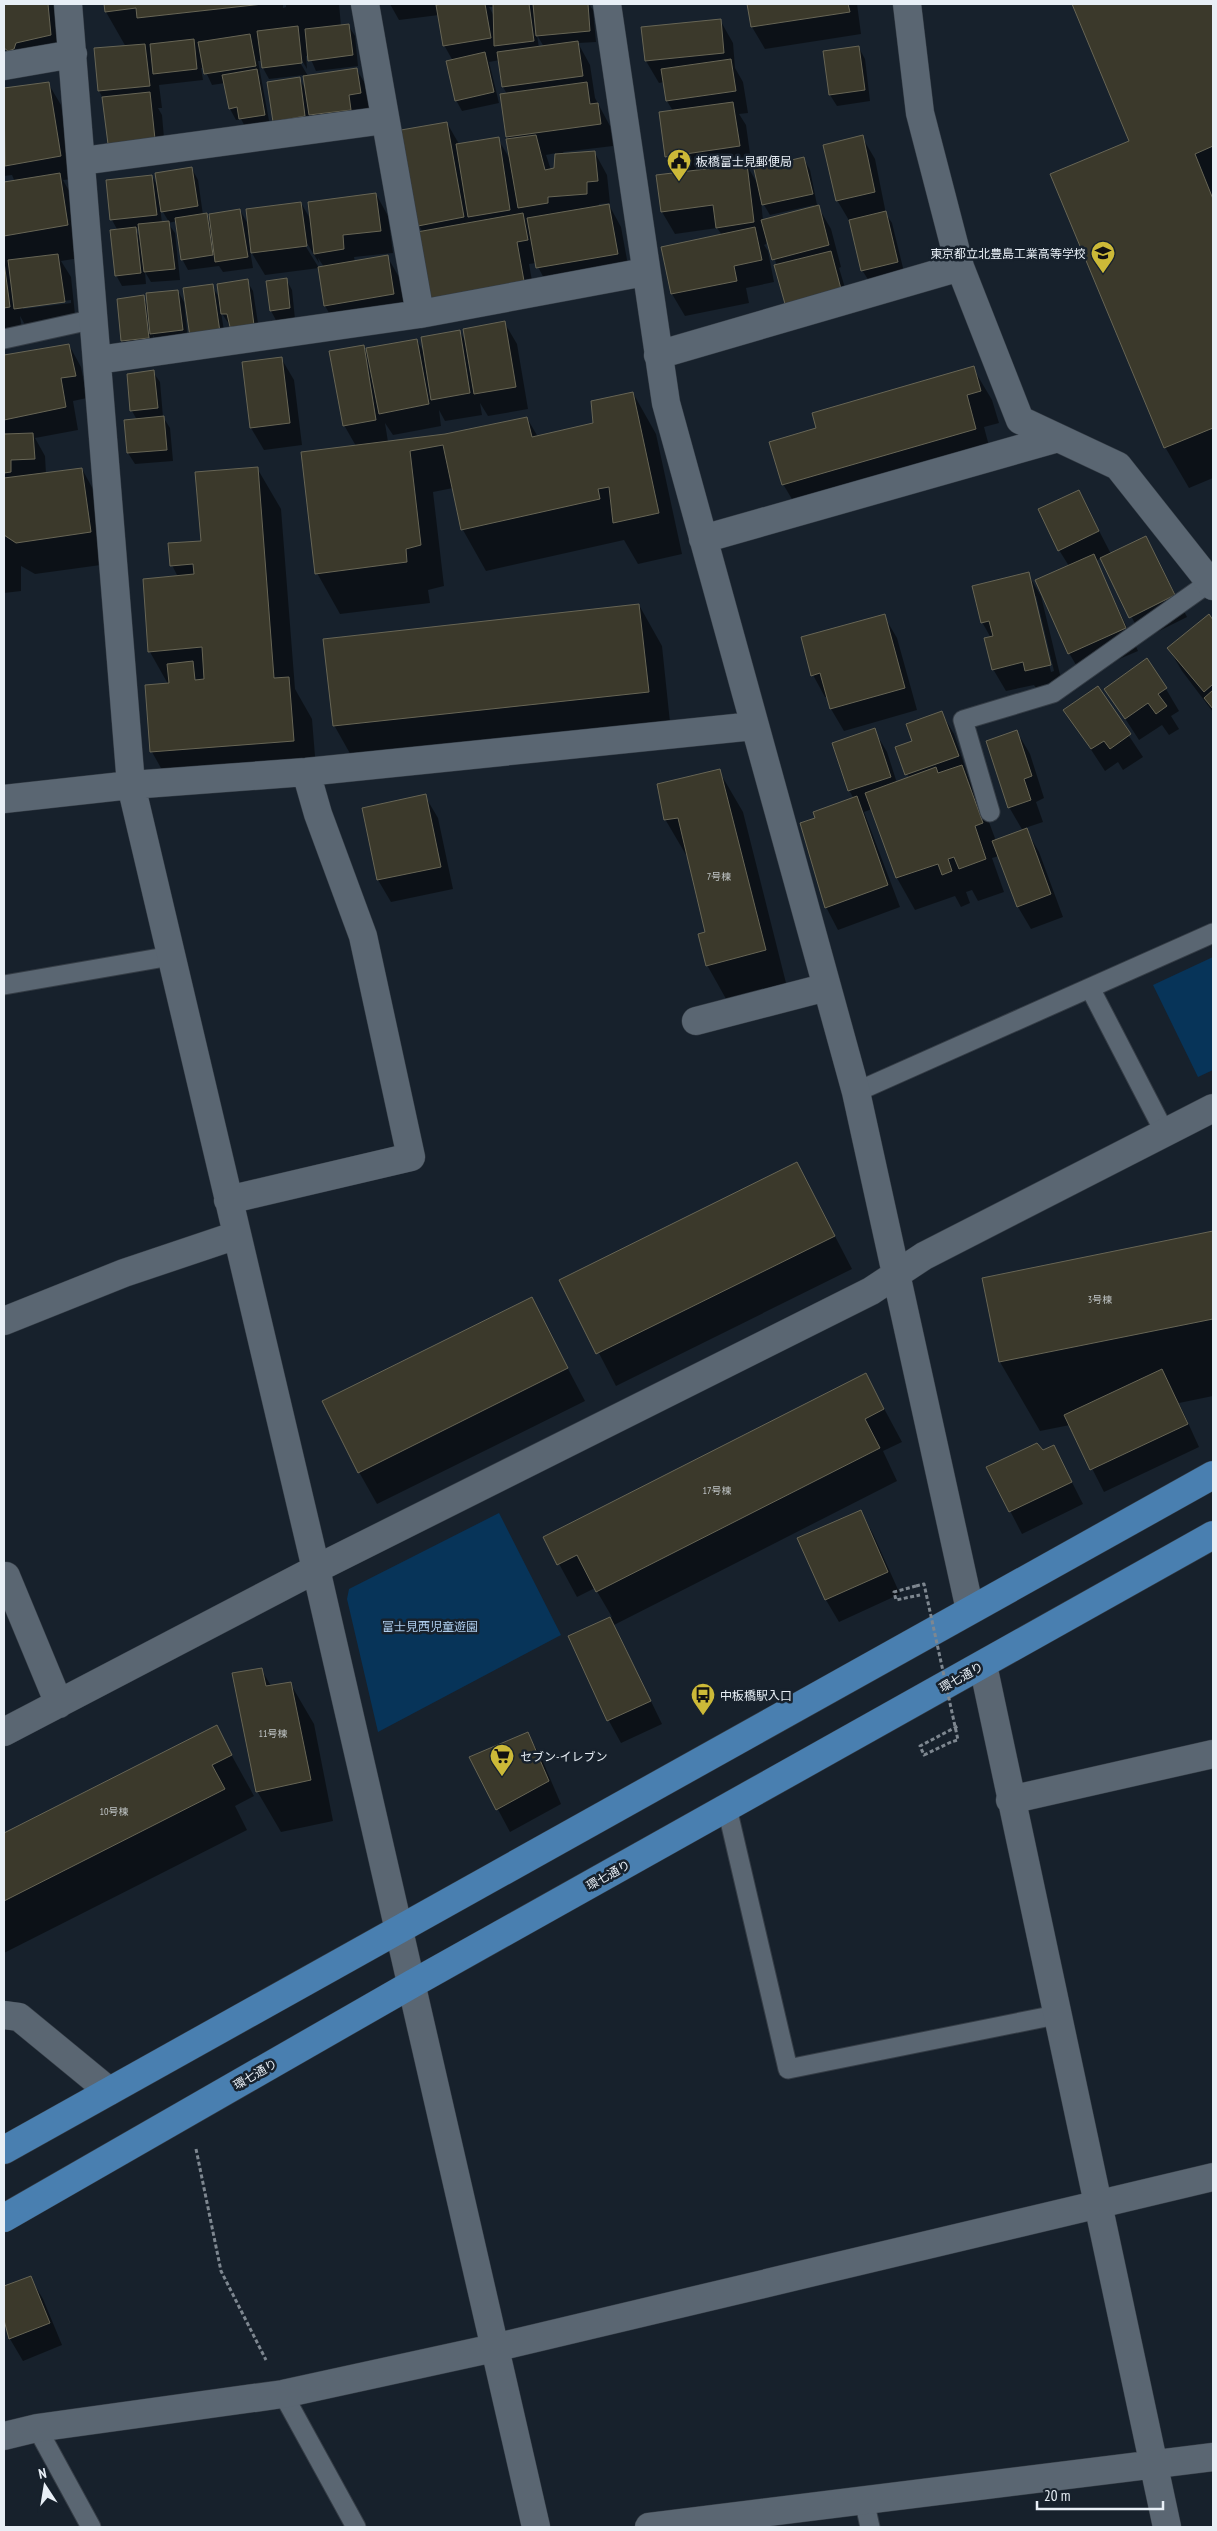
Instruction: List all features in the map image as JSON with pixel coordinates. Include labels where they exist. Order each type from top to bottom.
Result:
[{"type":"main road","points":[[4,2150],[1213,1474]]},
{"type":"main road","name":"環七通り","points":[[4,2218],[412,1984],[1213,1535]]},
{"type":"street","points":[[68,4],[95,320],[131,785],[316,1569],[536,2527]]},
{"type":"street","points":[[365,4],[420,314]]},
{"type":"street","points":[[607,4],[645,272],[666,403],[856,1092],[970,1610]]},
{"type":"street","points":[[907,4],[920,112],[960,267],[1020,420],[1118,466],[1211,584]]},
{"type":"street","points":[[4,66],[73,54]]},
{"type":"street","points":[[82,161],[385,120]]},
{"type":"street","points":[[658,355],[960,267]]},
{"type":"street","points":[[98,360],[420,314],[645,272]]},
{"type":"street","points":[[703,539],[1058,438]]},
{"type":"street","points":[[4,799],[131,785],[306,772],[754,726]]},
{"type":"street","points":[[228,1200],[411,1157],[363,936],[318,814],[306,772]]},
{"type":"street","points":[[696,1021],[827,986]]},
{"type":"street","points":[[4,1732],[316,1569],[871,1291],[924,1256],[1213,1108]]},
{"type":"street","points":[[4,1321],[124,1273],[237,1235]]},
{"type":"street","points":[[4,1577],[6,1576],[58,1704]]},
{"type":"street","points":[[983,1664],[1010,1800],[1166,2527]]},
{"type":"street","points":[[1010,1800],[1213,1754]]},
{"type":"street","points":[[4,2015],[18,2017],[109,2091]]},
{"type":"street","points":[[4,2436],[38,2428],[282,2394],[494,2348],[1213,2177]]},
{"type":"street","points":[[649,2527],[1213,2458]]},
{"type":"lane","points":[[4,339],[95,320]]},
{"type":"lane","points":[[990,812],[963,720],[1053,694],[1211,584]]},
{"type":"lane","points":[[856,1092],[1213,933]]},
{"type":"lane","points":[[4,985],[171,956]]},
{"type":"lane","points":[[1090,988],[1165,1133]]},
{"type":"lane","points":[[727,1808],[788,2069],[1056,2015]]},
{"type":"lane","points":[[282,2394],[356,2527]]},
{"type":"lane","points":[[38,2428],[92,2527]]},
{"type":"lane","points":[[864,2500],[870,2527]]},
{"type":"path","points":[[921,1594],[896,1600],[894,1592],[924,1584],[958,1740],[924,1755],[920,1746],[961,1724]]},
{"type":"path","points":[[189,2112],[221,2270],[282,2394]]},
{"type":"green space","points":[[1213,957],[1213,1070],[1198,1077],[1153,985]]},
{"type":"green space","name":"富士見西児童遊園","points":[[499,1513],[561,1635],[378,1732],[347,1599],[349,1589]]},
{"type":"building","points":[[4,4],[48,4],[51,35],[16,43],[14,49],[8,51],[4,48]]},
{"type":"building","points":[[104,4],[263,4],[137,18],[136,8],[105,12]]},
{"type":"building","points":[[485,4],[491,38],[443,46],[436,5]]},
{"type":"building","points":[[493,4],[529,4],[534,41],[494,46]]},
{"type":"building","points":[[533,4],[588,4],[590,31],[536,36]]},
{"type":"building","points":[[747,4],[848,4],[850,12],[751,27]]},
{"type":"building","points":[[1072,4],[1213,4],[1213,146],[1195,154],[1213,199],[1213,428],[1164,448],[1050,174],[1129,141]]},
{"type":"building","points":[[721,19],[724,53],[645,61],[641,27]]},
{"type":"building","points":[[349,24],[353,55],[308,61],[305,29]]},
{"type":"building","points":[[298,26],[302,63],[262,68],[257,31]]},
{"type":"building","points":[[250,34],[256,66],[204,74],[198,42]]},
{"type":"building","points":[[194,39],[197,69],[153,74],[150,44]]},
{"type":"building","points":[[578,41],[583,76],[502,87],[497,52]]},
{"type":"building","points":[[145,44],[150,86],[98,91],[94,48]]},
{"type":"building","points":[[859,46],[865,90],[829,95],[823,51]]},
{"type":"building","points":[[485,52],[494,92],[455,101],[446,61]]},
{"type":"building","points":[[731,59],[736,91],[666,101],[661,69]]},
{"type":"building","points":[[357,68],[361,93],[349,95],[351,110],[309,115],[303,76]]},
{"type":"building","points":[[257,69],[265,115],[239,119],[237,107],[229,109],[222,75]]},
{"type":"building","points":[[300,77],[305,116],[273,122],[267,82]]},
{"type":"building","points":[[49,82],[61,156],[5,166],[4,88]]},
{"type":"building","points":[[587,82],[590,104],[598,103],[601,124],[506,137],[500,94]]},
{"type":"building","points":[[150,92],[155,139],[108,144],[102,97]]},
{"type":"building","points":[[733,102],[740,146],[665,157],[659,112]]},
{"type":"building","points":[[447,122],[464,217],[418,226],[401,130]]},
{"type":"building","points":[[536,135],[545,170],[554,168],[555,154],[595,151],[598,181],[587,182],[587,194],[548,197],[548,203],[518,208],[506,139]]},
{"type":"building","points":[[863,135],[875,192],[836,201],[823,145]]},
{"type":"building","points":[[499,137],[510,210],[468,217],[456,144]]},
{"type":"building","points":[[804,157],[813,194],[762,205],[754,169]]},
{"type":"building","points":[[747,164],[754,222],[716,228],[713,205],[661,212],[656,175]]},
{"type":"building","points":[[192,167],[198,206],[161,212],[155,173]]},
{"type":"building","points":[[60,173],[68,225],[4,236],[4,182]]},
{"type":"building","points":[[152,175],[157,215],[110,220],[106,180]]},
{"type":"building","points":[[376,193],[381,231],[343,235],[344,249],[314,254],[308,202]]},
{"type":"building","points":[[301,202],[307,246],[251,253],[246,209]]},
{"type":"building","points":[[609,204],[618,254],[536,268],[527,218]]},
{"type":"building","points":[[819,205],[829,245],[772,260],[761,220]]},
{"type":"building","points":[[240,209],[248,257],[215,262],[209,214]]},
{"type":"building","points":[[886,211],[898,262],[861,271],[849,220]]},
{"type":"building","points":[[207,213],[213,255],[181,260],[175,218]]},
{"type":"building","points":[[523,213],[528,240],[517,242],[524,281],[429,299],[417,232]]},
{"type":"building","points":[[169,221],[175,269],[144,272],[138,224]]},
{"type":"building","points":[[136,227],[141,273],[115,276],[110,230]]},
{"type":"building","points":[[755,227],[762,260],[734,266],[737,281],[671,294],[661,247]]},
{"type":"building","points":[[831,251],[841,289],[785,304],[774,265]]},
{"type":"building","points":[[58,254],[65,302],[14,309],[8,260]]},
{"type":"building","points":[[388,255],[394,294],[324,306],[318,267]]},
{"type":"building","points":[[4,262],[10,307],[4,308]]},
{"type":"building","points":[[287,278],[290,308],[270,311],[266,281]]},
{"type":"building","points":[[248,279],[254,325],[230,327],[227,314],[221,314],[217,284]]},
{"type":"building","points":[[213,284],[220,332],[190,337],[183,288]]},
{"type":"building","points":[[178,290],[183,330],[150,334],[146,293]]},
{"type":"building","points":[[144,295],[149,338],[121,341],[117,299]]},
{"type":"building","points":[[505,321],[516,387],[474,394],[463,329]]},
{"type":"building","points":[[460,330],[470,393],[431,400],[421,337]]},
{"type":"building","points":[[417,339],[429,404],[379,414],[366,348]]},
{"type":"building","points":[[69,344],[76,376],[61,378],[66,407],[4,420],[4,355]]},
{"type":"building","points":[[364,345],[376,420],[343,426],[329,351]]},
{"type":"building","points":[[282,357],[290,423],[250,428],[242,362]]},
{"type":"building","points":[[974,366],[981,391],[967,395],[976,429],[782,485],[769,442],[816,428],[812,413]]},
{"type":"building","points":[[154,370],[158,408],[130,411],[127,374]]},
{"type":"building","points":[[633,392],[659,513],[613,523],[609,487],[598,489],[600,499],[461,530],[443,445],[410,451],[421,545],[406,549],[407,562],[315,574],[301,452],[445,434],[527,417],[532,437],[593,423],[591,401]]},
{"type":"building","points":[[164,416],[167,450],[127,453],[124,420]]},
{"type":"building","points":[[33,433],[35,459],[11,460],[11,472],[4,473],[4,434]]},
{"type":"building","points":[[258,467],[274,678],[289,677],[294,741],[150,752],[145,685],[169,683],[167,664],[193,661],[195,680],[204,679],[202,647],[148,652],[143,579],[194,574],[193,564],[170,566],[168,543],[201,541],[195,472]]},
{"type":"building","points":[[82,468],[91,532],[16,543],[4,535],[4,478]]},
{"type":"building","points":[[1079,490],[1099,531],[1058,551],[1038,509]]},
{"type":"building","points":[[1146,536],[1175,595],[1129,618],[1100,558]]},
{"type":"building","points":[[1094,554],[1126,628],[1068,654],[1035,580]]},
{"type":"building","points":[[1029,572],[1051,665],[1025,671],[1023,662],[992,670],[984,638],[993,636],[989,621],[981,623],[972,586]]},
{"type":"building","points":[[639,604],[649,692],[333,726],[323,639]]},
{"type":"building","points":[[885,614],[905,688],[830,709],[820,673],[811,676],[801,637]]},
{"type":"building","points":[[1209,614],[1213,620],[1213,684],[1204,692],[1167,648]]},
{"type":"building","points":[[1147,658],[1167,688],[1158,694],[1167,706],[1156,714],[1148,703],[1125,719],[1104,689]]},
{"type":"building","points":[[1098,686],[1131,734],[1110,749],[1104,741],[1091,749],[1063,710]]},
{"type":"building","points":[[1213,690],[1213,709],[1204,698]]},
{"type":"building","points":[[942,711],[959,756],[905,775],[895,747],[912,741],[906,724]]},
{"type":"building","points":[[875,728],[891,777],[848,791],[832,743]]},
{"type":"building","points":[[1017,730],[1032,776],[1024,779],[1031,800],[1008,808],[986,741]]},
{"type":"building","points":[[962,765],[983,823],[975,826],[986,859],[959,869],[954,857],[948,859],[952,871],[942,875],[938,864],[896,878],[865,793],[936,767],[938,773]]},
{"type":"building","points":[[720,769],[766,950],[706,966],[698,934],[705,932],[678,818],[664,820],[657,784]]},
{"type":"building","points":[[426,794],[441,867],[377,880],[362,808]]},
{"type":"building","points":[[857,796],[888,885],[825,908],[800,823],[815,818],[813,812]]},
{"type":"building","points":[[1027,828],[1051,894],[1017,907],[992,841]]},
{"type":"building","points":[[797,1162],[835,1236],[596,1354],[559,1280]]},
{"type":"building","points":[[1213,1231],[1213,1319],[999,1362],[982,1278]]},
{"type":"building","points":[[532,1297],[568,1368],[358,1473],[322,1401]]},
{"type":"building","points":[[1162,1369],[1188,1424],[1090,1470],[1064,1415]]},
{"type":"building","points":[[866,1373],[884,1409],[865,1419],[880,1448],[596,1592],[577,1555],[557,1565],[543,1537]]},
{"type":"building","points":[[1037,1443],[1043,1450],[1054,1445],[1072,1482],[1009,1512],[986,1467]]},
{"type":"building","points":[[861,1510],[888,1572],[825,1600],[797,1538]]},
{"type":"building","points":[[610,1617],[651,1701],[607,1721],[568,1636]]},
{"type":"building","points":[[262,1668],[266,1686],[291,1682],[311,1780],[256,1792],[232,1673]]},
{"type":"building","points":[[217,1725],[232,1755],[212,1765],[225,1789],[4,1901],[4,1833]]},
{"type":"building","points":[[528,1732],[549,1781],[496,1810],[469,1757]]},
{"type":"building","points":[[31,2276],[50,2323],[9,2339],[4,2320],[4,2286]]},
{"type":"place","name":"板橋富士見郵便局","points":[[679,182]]},
{"type":"place","name":"東京都立北豊島工業高等学校","points":[[1103,274]]},
{"type":"place","name":"中板橋駅入口","points":[[703,1716]]},
{"type":"place","name":"セブン-イレブン","points":[[502,1777]]}]
